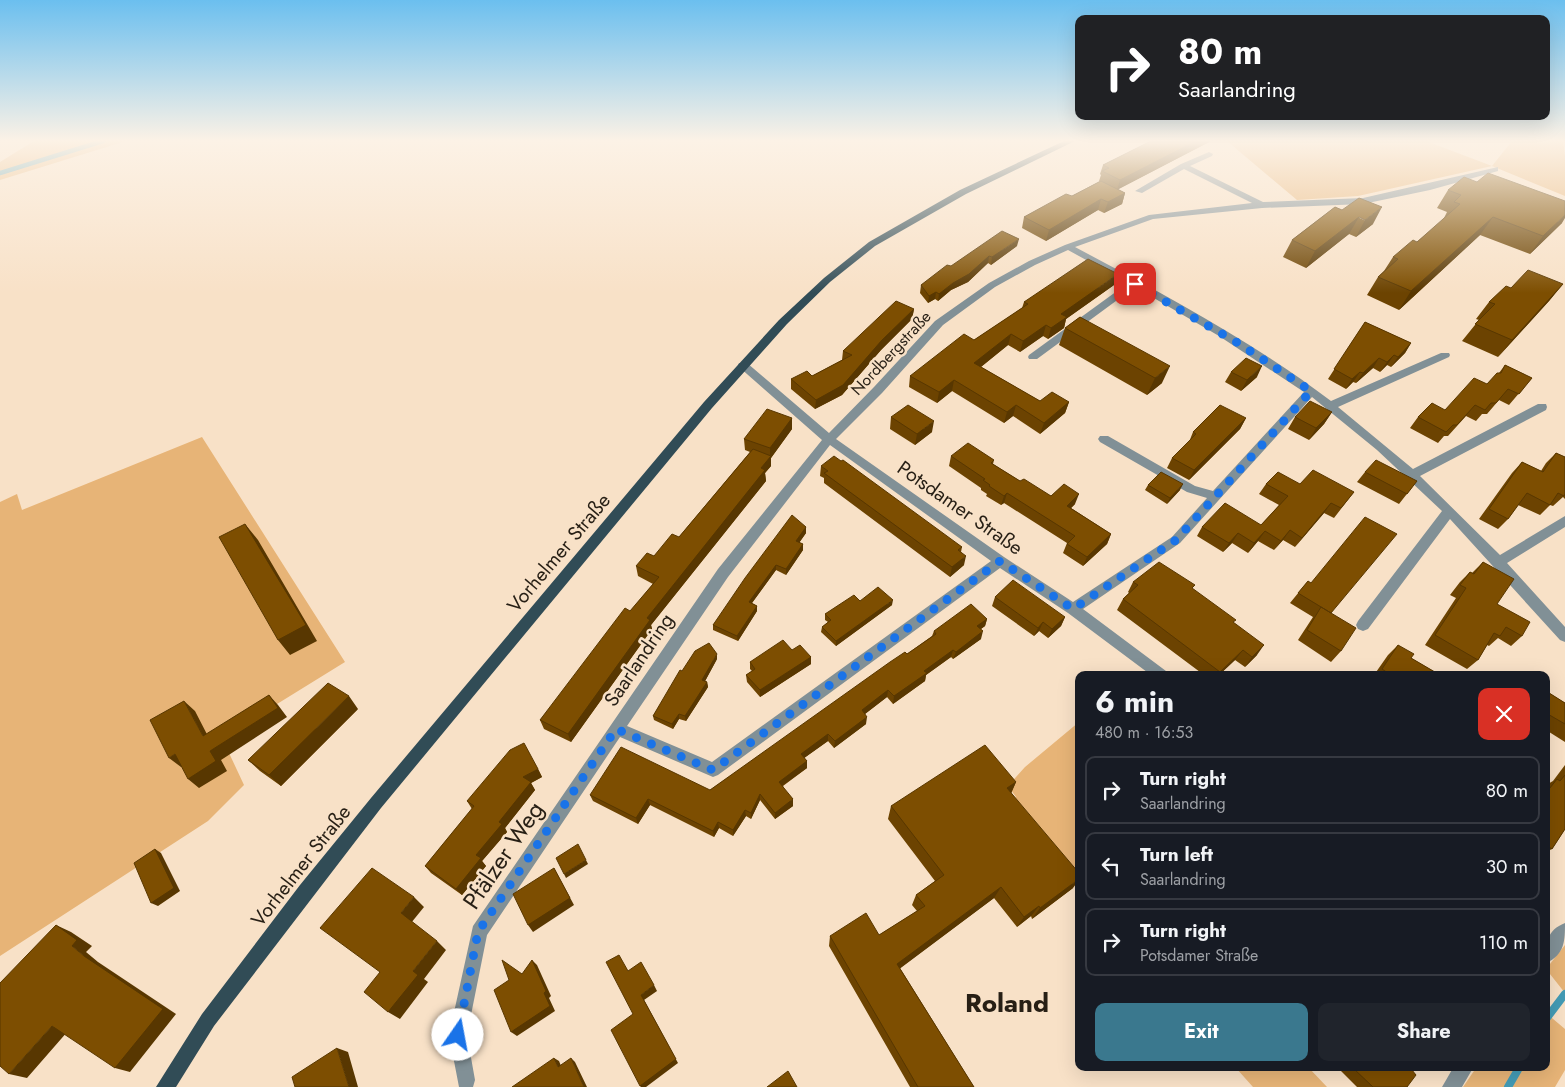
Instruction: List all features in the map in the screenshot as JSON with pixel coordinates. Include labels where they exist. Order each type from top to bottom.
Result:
[{"type":"main road","name":"Vorhelmer Straße","points":[[165,1087],[208,1020],[370,810],[743,365],[783,322],[827,280],[872,244],[963,192]]},
{"type":"street","name":"Nordbergstraße","points":[[1237,192],[1262,204]]},
{"type":"street","name":"Nordbergstraße","points":[[829,439],[878,390],[939,323],[992,285],[1032,263],[1068,247],[1152,217],[1262,204],[1363,201],[1407,192]]},
{"type":"street","points":[[1068,247],[1238,343],[1311,391],[1411,475],[1449,511],[1499,562],[1565,636]]},
{"type":"street","points":[[1033,357],[1135,284]]},
{"type":"street","points":[[1330,406],[1445,355]]},
{"type":"street","name":"Potsdamer Straße","points":[[743,365],[829,439],[1000,561],[1073,609],[1156,671]]},
{"type":"street","points":[[1073,609],[1176,540],[1311,391]]},
{"type":"street","points":[[1411,475],[1542,407]]},
{"type":"street","name":"Saarlandring","points":[[829,439],[723,573],[616,729],[713,770],[1000,561]]},
{"type":"street","points":[[1104,439],[1191,489],[1214,496]]},
{"type":"street","points":[[1363,625],[1449,511]]},
{"type":"street","points":[[1499,562],[1565,521]]},
{"type":"street","name":"Pfälzer Weg","points":[[466,1080],[458,1035],[478,932],[616,729]]},
{"type":"street","points":[[1550,949],[1565,931]]},
{"type":"street","points":[[1451,1087],[1462,1071]]},
{"type":"shaded area","points":[[1287,192],[1377,192],[1358,196],[1297,200]]},
{"type":"shaded area","points":[[1555,192],[1565,192],[1565,196]]},
{"type":"shaded area","points":[[202,437],[345,662],[222,738],[244,785],[208,821],[0,956],[0,502],[17,494],[22,510]]},
{"type":"shaded area","points":[[1075,725],[1075,880],[1009,804],[1016,797],[1008,786],[1025,767]]},
{"type":"shaded area","points":[[1565,945],[1565,993],[1550,974],[1550,964]]},
{"type":"shaded area","points":[[1550,1016],[1565,1029],[1565,1070],[1555,1087],[1463,1087],[1474,1071],[1550,1071]]},
{"type":"shaded area","points":[[1239,1071],[1312,1071],[1327,1087],[1253,1087]]},
{"type":"building","points":[[1080,192],[1125,193],[1108,202],[1101,199],[1049,230],[1024,217],[1066,194],[1072,196]]},
{"type":"building","points":[[1452,192],[1539,192],[1565,201],[1565,215],[1543,236],[1493,217],[1411,291],[1378,277],[1398,259],[1393,257],[1413,240],[1417,242],[1460,204],[1454,202],[1461,195]]},
{"type":"building","points":[[1359,198],[1382,207],[1365,220],[1359,217],[1315,251],[1292,240],[1335,207],[1342,210]]},
{"type":"building","points":[[1002,231],[1019,239],[992,257],[989,256],[969,274],[939,294],[936,292],[929,296],[921,285],[947,265],[951,266]]},
{"type":"building","points":[[1088,259],[1118,274],[1061,314],[1067,317],[1051,328],[1046,325],[1023,341],[1011,334],[974,363],[1040,401],[1052,392],[1069,402],[1044,423],[1016,405],[1007,412],[954,380],[939,392],[910,376],[964,334],[974,340],[1028,304],[1024,302]]},
{"type":"building","points":[[1528,270],[1563,284],[1512,340],[1475,324],[1495,304],[1489,302],[1506,286],[1511,288]]},
{"type":"building","points":[[896,301],[914,309],[882,340],[843,385],[816,400],[791,379],[807,371],[812,376],[852,355],[843,351]]},
{"type":"building","points":[[1080,317],[1170,366],[1155,378],[1065,328]]},
{"type":"building","points":[[1365,322],[1411,343],[1398,357],[1394,355],[1387,362],[1379,358],[1363,373],[1360,372],[1352,379],[1334,369]]},
{"type":"building","points":[[1246,358],[1262,366],[1247,380],[1231,372]]},
{"type":"building","points":[[1505,365],[1532,378],[1519,394],[1508,389],[1496,403],[1491,403],[1485,410],[1475,405],[1457,425],[1453,425],[1446,432],[1418,417],[1432,403],[1445,410],[1474,378],[1487,384],[1497,373],[1501,373]]},
{"type":"building","points":[[1310,401],[1332,412],[1316,428],[1295,417]]},
{"type":"building","points":[[908,405],[934,421],[917,434],[891,417]]},
{"type":"building","points":[[1220,405],[1246,418],[1194,470],[1172,458],[1196,434],[1193,432]]},
{"type":"building","points":[[767,409],[792,418],[770,448],[744,439]]},
{"type":"building","points":[[968,443],[994,460],[991,463],[1020,481],[1024,479],[1051,496],[1064,484],[1079,494],[1067,506],[1111,534],[1087,557],[1067,544],[1075,536],[1007,493],[1004,496],[989,486],[983,480],[985,479],[951,456]]},
{"type":"building","points":[[753,449],[771,456],[761,468],[765,470],[647,618],[650,620],[568,734],[540,720],[625,608],[630,611],[659,577],[636,566],[647,553],[654,556],[672,534],[679,537]]},
{"type":"building","points":[[1556,453],[1565,457],[1564,496],[1558,493],[1550,505],[1527,493],[1508,519],[1489,509],[1522,462],[1543,472]]},
{"type":"building","points":[[834,456],[841,461],[843,460],[962,547],[958,550],[966,556],[952,567],[824,473],[828,471],[821,466]]},
{"type":"building","points":[[1376,460],[1417,481],[1407,494],[1365,472]]},
{"type":"building","points":[[1313,470],[1354,492],[1341,508],[1331,503],[1302,538],[1290,530],[1281,541],[1265,531],[1254,543],[1238,533],[1229,543],[1202,527],[1225,503],[1261,525],[1288,496],[1266,484],[1278,472],[1300,484]]},
{"type":"building","points":[[1161,472],[1183,484],[1170,498],[1148,485]]},
{"type":"building","points":[[792,515],[806,527],[796,541],[803,544],[786,569],[776,565],[749,602],[757,606],[737,636],[713,625],[745,578]]},
{"type":"building","points":[[1365,517],[1397,534],[1331,613],[1298,593],[1308,581],[1311,583]]},
{"type":"building","points":[[245,524],[306,625],[278,640],[219,537]]},
{"type":"building","points":[[1159,562],[1195,585],[1192,588],[1236,620],[1233,622],[1264,645],[1252,657],[1243,650],[1221,671],[1219,671],[1123,599],[1138,585],[1133,582]]},
{"type":"building","points":[[1483,562],[1514,579],[1497,604],[1530,622],[1522,636],[1506,627],[1500,636],[1494,633],[1478,660],[1435,635],[1466,588],[1460,585],[1470,572],[1474,574]]},
{"type":"building","points":[[1013,580],[1065,617],[1052,629],[1043,622],[1038,628],[995,597]]},
{"type":"building","points":[[878,587],[893,600],[836,641],[822,627],[831,620],[825,614],[854,595],[860,601]]},
{"type":"building","points":[[971,604],[987,619],[977,626],[983,631],[956,652],[953,650],[924,671],[927,673],[894,696],[888,690],[862,710],[867,717],[835,741],[828,734],[801,754],[807,761],[779,782],[793,799],[775,813],[760,794],[751,813],[745,810],[733,830],[718,822],[713,831],[648,799],[636,818],[590,795],[621,747],[710,790],[890,662],[905,652],[907,654],[936,634],[934,631]]},
{"type":"building","points":[[1321,607],[1356,628],[1341,651],[1307,630]]},
{"type":"building","points":[[783,640],[792,650],[800,645],[811,657],[760,690],[746,675],[755,669],[750,662]]},
{"type":"building","points":[[709,643],[717,654],[702,680],[707,682],[685,716],[679,714],[672,724],[653,716],[680,670],[682,671],[695,651]]},
{"type":"building","points":[[1398,645],[1414,654],[1411,658],[1433,671],[1385,671],[1382,669]]},
{"type":"building","points":[[328,683],[349,696],[269,775],[248,760]]},
{"type":"building","points":[[1550,694],[1565,703],[1565,724],[1550,715]]},
{"type":"building","points":[[269,695],[278,708],[210,751],[216,761],[188,779],[175,754],[169,758],[150,720],[184,701],[203,736]]},
{"type":"building","points":[[524,743],[538,769],[523,777],[531,782],[499,822],[502,824],[476,855],[481,858],[456,889],[425,866],[474,806],[467,801],[510,750]]},
{"type":"building","points":[[985,745],[1016,782],[1007,788],[1075,868],[1075,882],[1040,908],[1039,906],[1024,917],[1001,887],[897,964],[974,1087],[918,1087],[830,936],[866,913],[879,935],[925,906],[916,895],[944,875],[891,806]]},
{"type":"building","points":[[1565,775],[1565,829],[1552,849],[1550,848],[1550,788],[1557,779],[1560,781]]},
{"type":"building","points":[[578,844],[586,860],[564,874],[556,858]]},
{"type":"building","points":[[155,849],[174,888],[151,903],[134,863]]},
{"type":"building","points":[[372,868],[414,897],[401,913],[437,941],[413,971],[418,975],[388,1012],[364,992],[380,972],[320,928]]},
{"type":"building","points":[[554,868],[570,898],[528,925],[513,894]]},
{"type":"building","points":[[56,925],[77,940],[72,946],[84,956],[163,1009],[115,1068],[52,1026],[9,1074],[0,1066],[0,983]]},
{"type":"building","points":[[619,955],[628,971],[641,962],[654,985],[641,995],[676,1059],[640,1086],[611,1030],[633,1014],[606,962]]},
{"type":"building","points":[[502,960],[522,974],[532,960],[546,991],[544,993],[550,1006],[511,1032],[494,990],[509,980]]},
{"type":"building","points":[[337,1048],[349,1087],[295,1087],[292,1077]]},
{"type":"building","points":[[554,1058],[558,1067],[571,1058],[584,1087],[512,1087]]},
{"type":"building","points":[[788,1071],[797,1087],[767,1087]]},
{"type":"building","points":[[1356,1071],[1413,1071],[1416,1075],[1407,1087],[1373,1087]]},
{"type":"waterway","points":[[1550,1014],[1565,994]]},
{"type":"waterway","points":[[1508,1087],[1517,1071]]},
{"type":"district","name":"Roland","points":[[1007,1003]]},
{"type":"route","points":[[458,1035],[478,932],[616,729],[713,770],[1000,561],[1073,609],[1176,540],[1311,391],[1238,343],[1135,284]]}]
